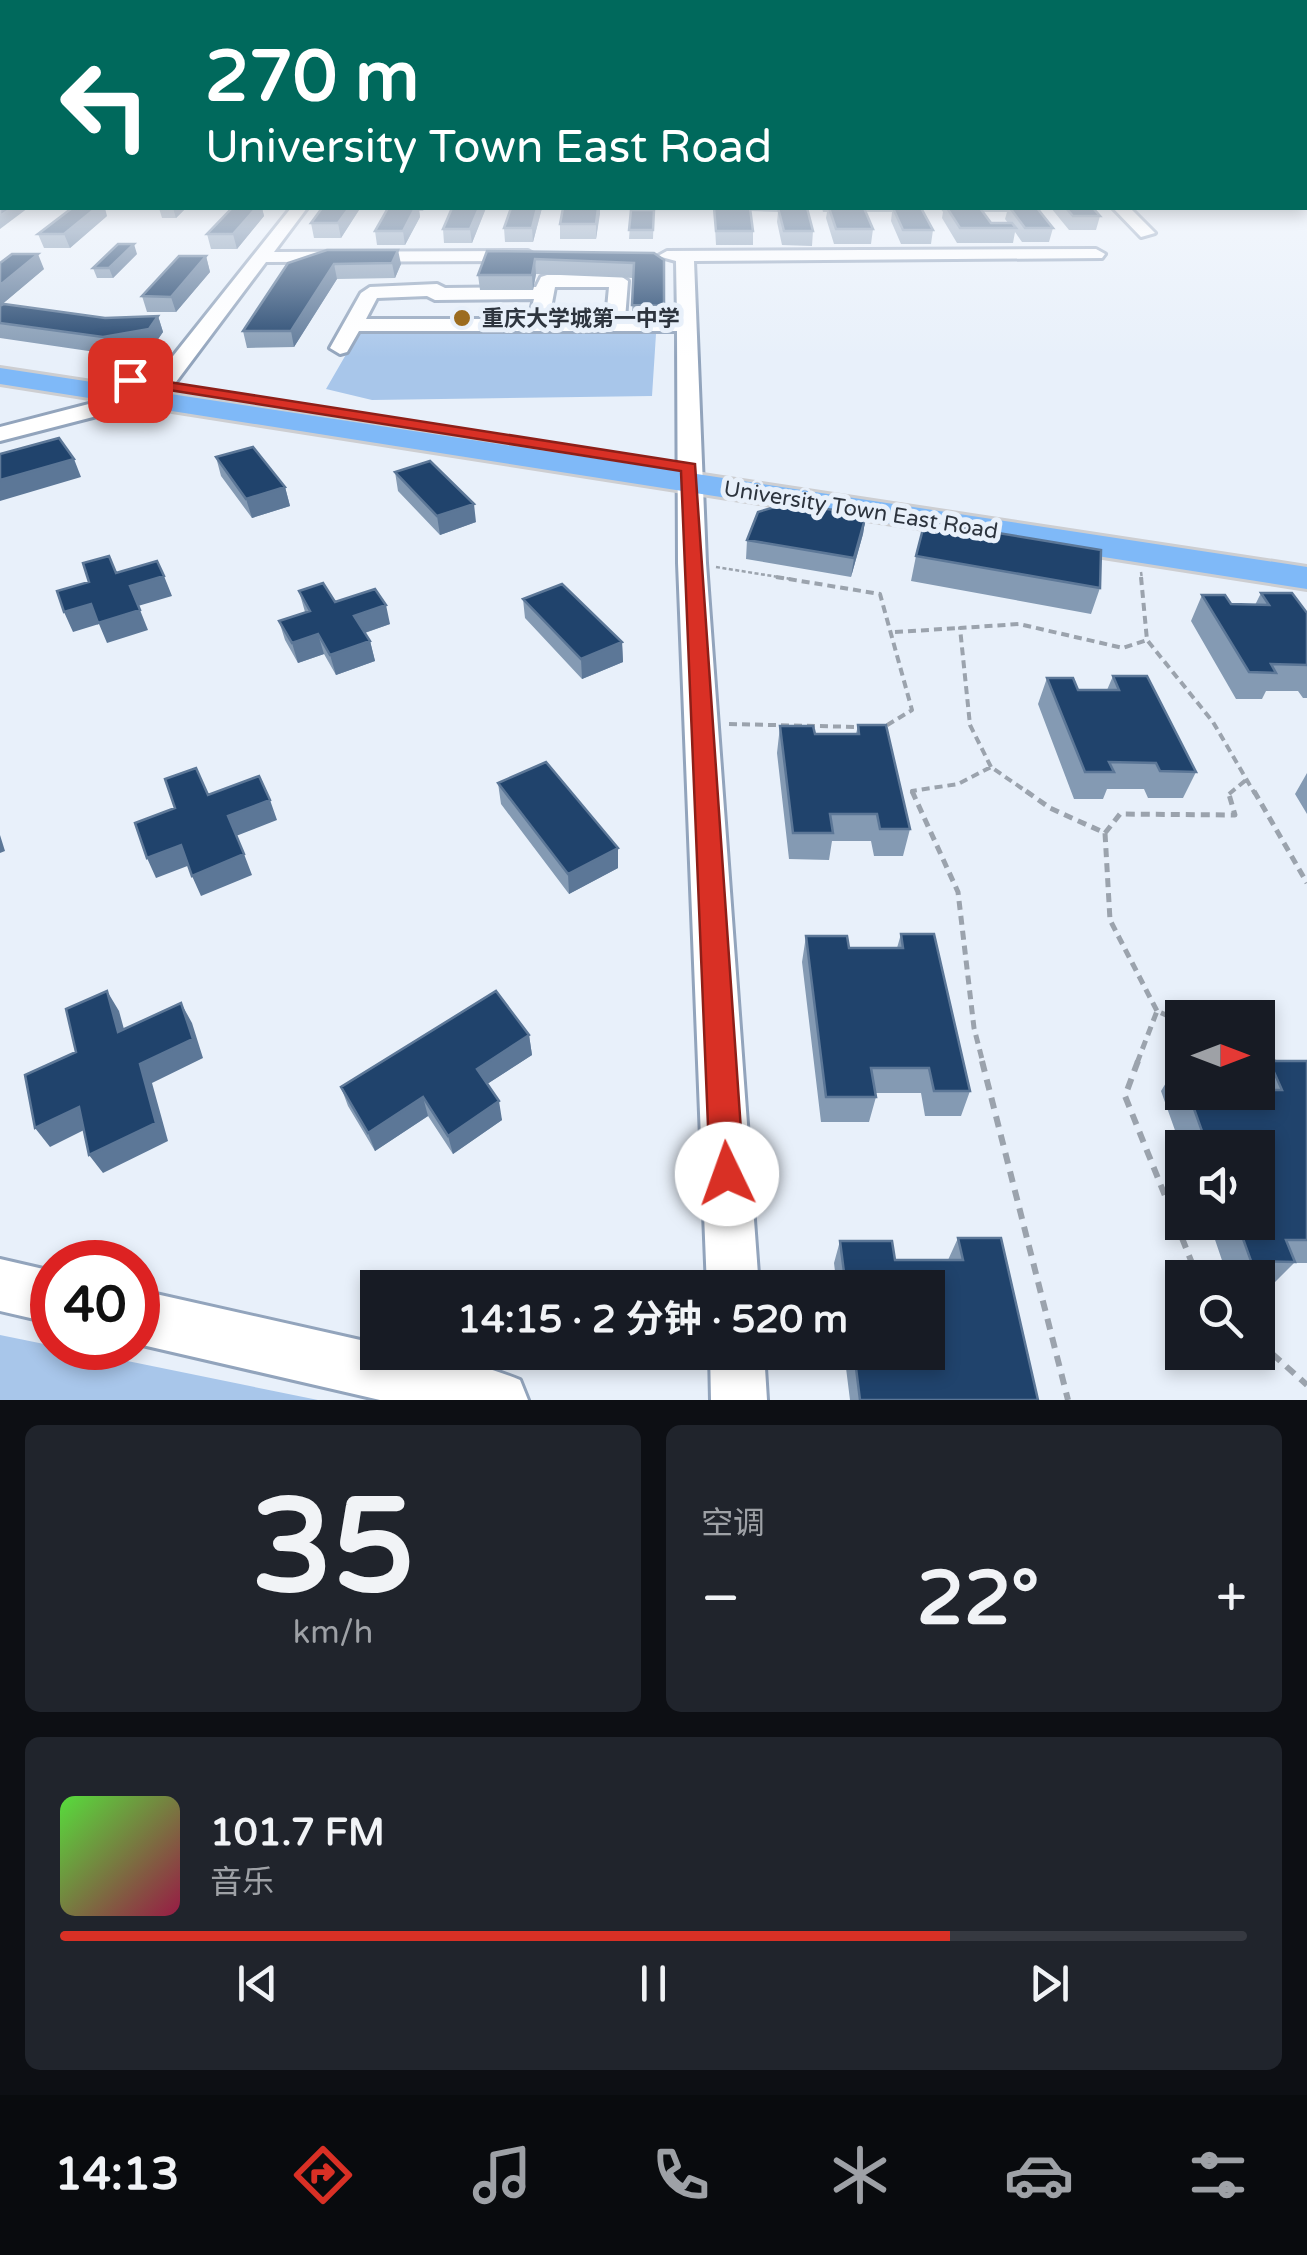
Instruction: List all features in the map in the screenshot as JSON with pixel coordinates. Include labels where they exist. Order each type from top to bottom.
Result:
[{"type":"main road","name":"University Town East Road","points":[[0,362],[1303,577]]},
{"type":"main road","name":"University Town East Road","points":[[0,376],[155,390]]},
{"type":"street","points":[[0,434],[155,390],[284,227]]},
{"type":"street","points":[[1141,227],[1147,233]]},
{"type":"street","points":[[646,256],[1096,254]]},
{"type":"street","points":[[422,325],[452,256]]},
{"type":"street","points":[[262,257],[549,256]]},
{"type":"street","points":[[684,256],[692,562],[732,1270]]},
{"type":"street","points":[[538,325],[547,281],[619,281],[615,325]]},
{"type":"street","points":[[340,348],[370,292],[545,293]]},
{"type":"street","points":[[353,325],[686,326]]},
{"type":"street","points":[[0,1285],[30,1292]]},
{"type":"street","points":[[160,1322],[500,1400]]},
{"type":"street","points":[[738,1370],[739,1400]]},
{"type":"path","points":[[692,562],[880,594],[912,710],[885,727],[702,723]]},
{"type":"path","points":[[1140,564],[1147,640],[1213,722],[1307,883]]},
{"type":"path","points":[[893,632],[1019,624],[1123,648],[1147,640]]},
{"type":"path","points":[[960,628],[970,726],[991,767],[1050,808],[1105,833]]},
{"type":"path","points":[[991,767],[958,784],[912,791],[958,892],[974,1028],[1068,1400]]},
{"type":"path","points":[[1165,1014],[1157,1010],[1110,920],[1105,833],[1120,814],[1235,816],[1228,791],[1246,780]]},
{"type":"path","points":[[1157,1010],[1125,1096],[1191,1260]]},
{"type":"path","points":[[1275,1062],[1290,1069]]},
{"type":"path","points":[[1275,1356],[1307,1384]]},
{"type":"shaded area","points":[[359,332],[656,334],[652,396],[372,400],[326,389]]},
{"type":"shaded area","points":[[0,1335],[30,1341],[30,1370],[160,1368],[318,1400],[0,1400]]},
{"type":"building","points":[[47,227],[72,227],[64,234],[38,234]]},
{"type":"building","points":[[213,227],[239,227],[233,234],[207,234]]},
{"type":"building","points":[[377,227],[405,227],[403,231],[375,231]]},
{"type":"building","points":[[629,227],[653,227],[653,230]]},
{"type":"building","points":[[716,227],[753,227],[753,231],[716,231]]},
{"type":"building","points":[[783,227],[812,227],[813,231],[784,231]]},
{"type":"building","points":[[902,227],[933,230],[903,230]]},
{"type":"building","points":[[118,244],[134,244],[109,268],[93,268]]},
{"type":"building","points":[[327,250],[398,250],[392,263],[334,264],[291,331],[243,331],[288,263]]},
{"type":"building","points":[[487,251],[654,253],[664,260],[664,306],[632,305],[634,263],[535,259],[532,275],[478,275]]},
{"type":"building","points":[[12,254],[38,254],[0,285],[0,263]]},
{"type":"building","points":[[179,256],[206,256],[171,297],[142,296]]},
{"type":"building","points":[[0,306],[105,318],[158,316],[149,329],[103,337],[0,323]]},
{"type":"building","points":[[59,438],[74,459],[0,480],[0,454]]},
{"type":"building","points":[[253,447],[285,487],[246,499],[216,457]]},
{"type":"building","points":[[430,461],[474,504],[437,516],[395,472]]},
{"type":"building","points":[[788,503],[866,515],[854,558],[747,540],[758,512]]},
{"type":"building","points":[[925,521],[1101,550],[1100,588],[916,556]]},
{"type":"building","points":[[109,556],[116,573],[157,561],[164,576],[130,586],[140,610],[98,623],[91,604],[64,612],[57,591],[89,582],[83,563]]},
{"type":"building","points":[[323,583],[335,602],[375,589],[386,605],[354,616],[370,641],[330,655],[318,634],[292,643],[279,621],[310,611],[299,591]]},
{"type":"building","points":[[562,584],[622,642],[581,659],[523,599]]},
{"type":"building","points":[[1261,593],[1292,593],[1307,613],[1307,665],[1271,664],[1276,673],[1249,672],[1202,595],[1225,595],[1231,604],[1269,605]]},
{"type":"building","points":[[1113,676],[1147,676],[1196,772],[1160,771],[1156,763],[1109,762],[1114,772],[1085,772],[1047,678],[1073,678],[1078,690],[1119,690]]},
{"type":"building","points":[[858,725],[886,725],[910,829],[880,829],[877,814],[830,814],[833,833],[793,833],[780,726],[813,726],[815,734],[859,734]]},
{"type":"building","points":[[546,762],[618,848],[568,874],[498,783]]},
{"type":"building","points":[[196,768],[208,795],[259,776],[270,800],[228,816],[244,854],[192,876],[181,845],[147,858],[135,823],[175,808],[165,779]]},
{"type":"building","points":[[901,934],[934,934],[970,1091],[934,1091],[929,1068],[871,1068],[876,1097],[826,1097],[806,936],[847,936],[849,948],[903,948]]},
{"type":"building","points":[[107,991],[118,1032],[181,1003],[193,1039],[140,1064],[156,1123],[89,1155],[79,1107],[35,1128],[25,1075],[76,1052],[66,1009]]},
{"type":"building","points":[[496,991],[529,1035],[477,1069],[499,1101],[448,1136],[423,1097],[368,1133],[341,1087]]},
{"type":"building","points":[[1275,1061],[1307,1061],[1307,1240],[1286,1240],[1295,1262],[1251,1260],[1243,1240],[1275,1240],[1275,1130],[1202,1130],[1194,1110],[1275,1110],[1275,1090],[1282,1090],[1275,1074]]},
{"type":"building","points":[[958,1238],[1001,1238],[1038,1400],[860,1400],[856,1370],[945,1370],[945,1270],[844,1270],[840,1241],[892,1241],[895,1260],[963,1260]]},
{"type":"place","name":"重庆大学城第一中学","points":[[462,318]]},
{"type":"route","points":[[130,380],[689,468],[727,1174]]}]
